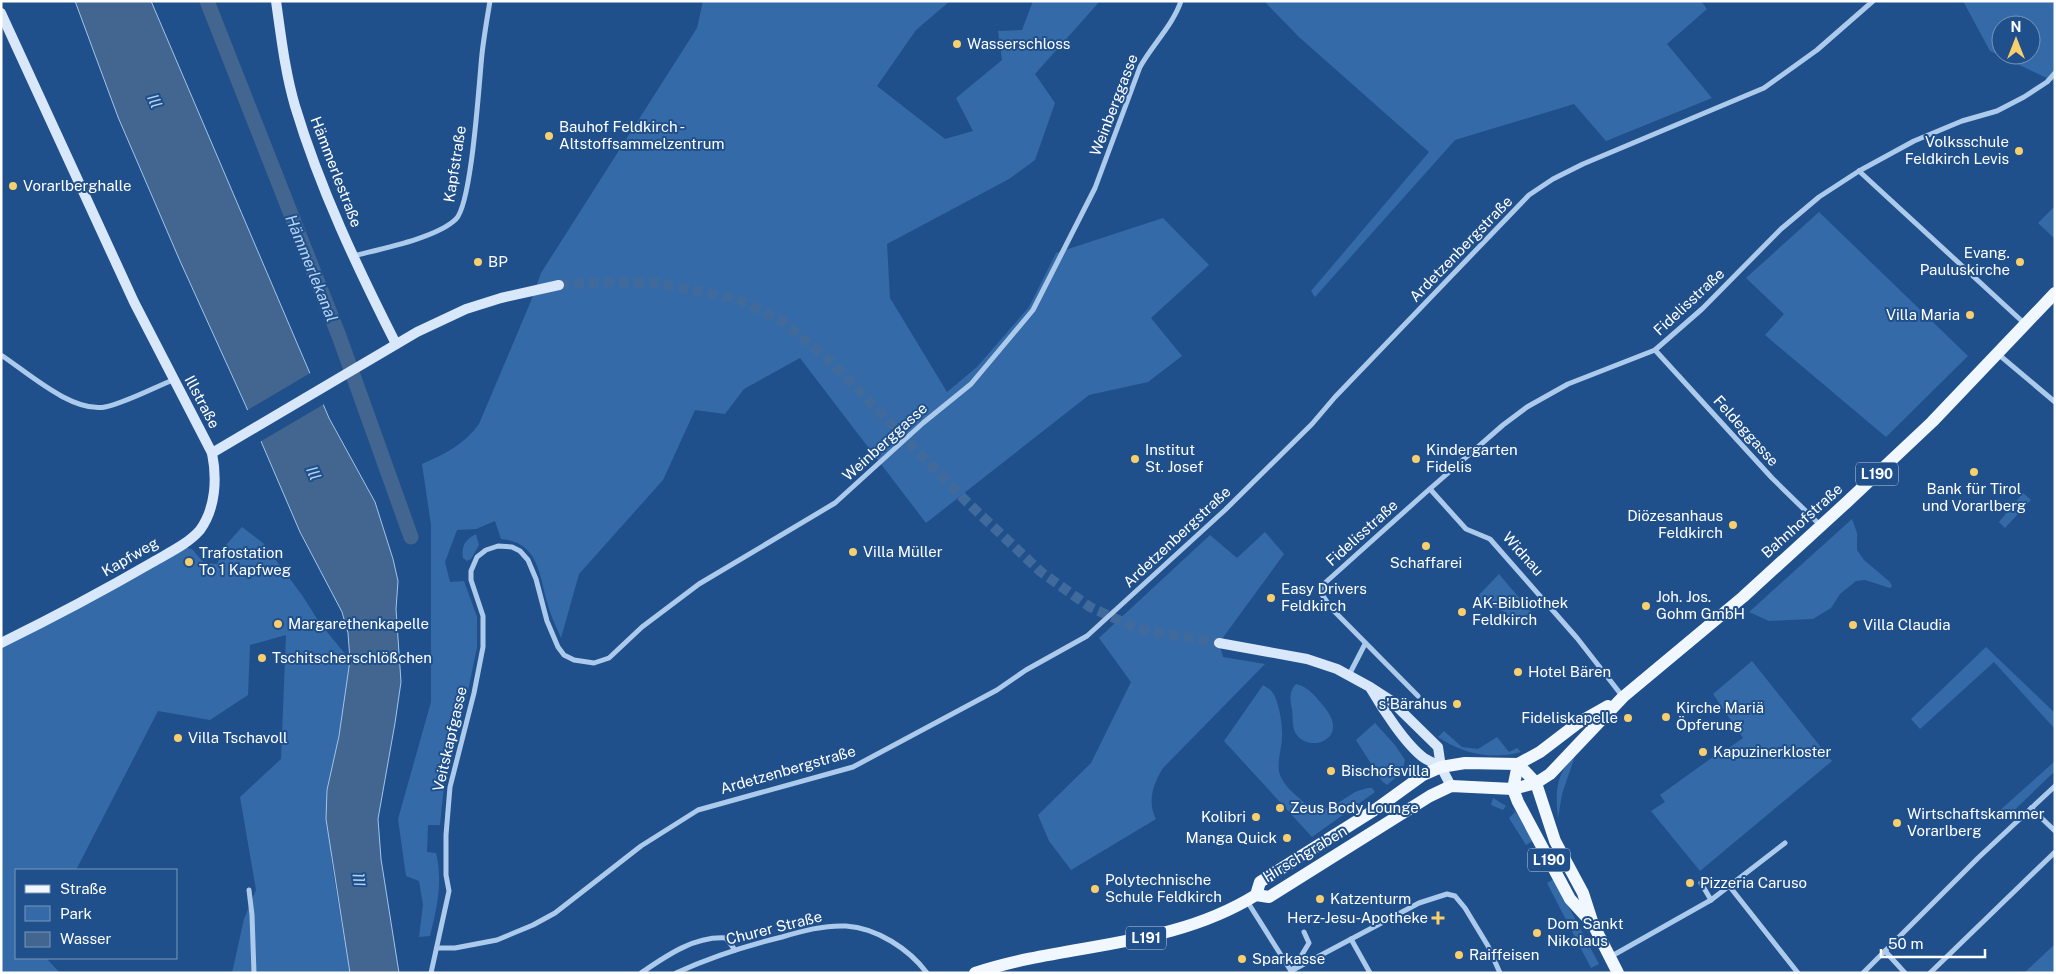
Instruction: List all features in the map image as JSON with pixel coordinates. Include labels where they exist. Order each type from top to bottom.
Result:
[{"type":"main road","name":"Hämmerlestraße","points":[[276,1],[295,105],[308,144],[352,256],[396,344]]},
{"type":"main road","name":"Illstraße","points":[[1,14],[134,302],[212,453],[416,332],[466,309],[501,298],[559,286]]},
{"type":"main road","name":"Bahnhofstraße","points":[[1536,784],[1550,774],[1623,697],[1743,597],[1932,422],[2055,293]]},
{"type":"main road","name":"Kapfweg","points":[[1,644],[142,569],[199,531],[209,514],[213,494],[216,472],[212,453]]},
{"type":"main road","points":[[1219,643],[1307,659],[1349,675],[1370,687],[1390,700],[1432,739],[1438,747],[1441,766],[1451,786]]},
{"type":"main road","points":[[1370,687],[1381,706],[1411,745],[1423,758],[1441,766]]},
{"type":"main road","name":"Bahnhofstraße","points":[[1518,764],[1540,752],[1578,723],[1623,697]]},
{"type":"main road","name":"Hirschgraben","points":[[1251,898],[1260,882],[1376,809],[1422,775],[1441,766],[1465,763],[1518,764]]},
{"type":"main road","points":[[1513,790],[1518,764]]},
{"type":"main road","name":"L190","points":[[1518,764],[1536,784],[1555,841],[1583,893],[1593,924],[1618,973]]},
{"type":"main road","name":"Hirschgraben","points":[[975,973],[1033,957],[1103,946],[1189,927],[1251,898],[1269,897],[1430,796],[1451,786],[1513,790],[1536,784]]},
{"type":"main road","name":"L190","points":[[1513,790],[1570,899],[1593,924]]},
{"type":"street","name":"Kapfstraße","points":[[352,256],[406,242],[438,230],[458,217],[465,199],[470,172],[482,52],[490,1]]},
{"type":"street","name":"Weinberggasse","points":[[494,547],[503,545],[512,547],[520,551],[528,560],[536,579],[546,621],[558,647],[564,655],[574,660],[594,663],[609,658],[642,627],[699,584],[793,529],[848,493],[923,423],[971,384],[1033,310],[1095,188],[1140,67],[1148,52],[1176,12],[1181,1]]},
{"type":"street","name":"Ardetzenbergstraße","points":[[437,948],[455,948],[497,940],[534,925],[555,913],[641,846],[698,810],[853,767],[997,690],[1026,670],[1088,636],[1225,510],[1305,430],[1530,196],[1553,179],[1583,164],[1764,88],[1817,50],[1873,1]]},
{"type":"street","name":"Fidelisstraße","points":[[1365,644],[1331,608],[1321,594],[1322,587],[1503,425],[1527,406],[1568,384],[1655,350],[1702,309],[1795,217],[1826,192],[1859,171],[1914,141],[2006,106],[2024,97],[2046,82],[2055,73]]},
{"type":"street","points":[[1859,171],[2024,324]]},
{"type":"street","name":"Feldeggasse","points":[[1655,350],[1772,478],[1821,526]]},
{"type":"street","points":[[1997,352],[2055,402]]},
{"type":"street","points":[[1,355],[69,400],[87,406],[104,407],[173,380]]},
{"type":"street","name":"Widnau","points":[[1430,489],[1466,530],[1490,539],[1577,638],[1623,697]]},
{"type":"street","name":"Veitskapfgasse","points":[[437,948],[449,891],[446,875],[446,835],[450,787],[476,686],[483,647],[483,616],[471,580],[471,570],[477,557],[494,547]]},
{"type":"street","points":[[1349,675],[1365,644],[1389,665],[1418,696]]},
{"type":"street","points":[[1863,973],[1964,872],[2055,786]]},
{"type":"street","points":[[2031,808],[2055,831]]},
{"type":"street","points":[[1609,957],[1711,900],[1785,843]]},
{"type":"street","points":[[1930,973],[2055,852]]},
{"type":"street","points":[[1701,883],[1711,900]]},
{"type":"street","points":[[1730,887],[1798,973]]},
{"type":"street","points":[[249,890],[254,973]]},
{"type":"street","points":[[1291,972],[1434,897],[1447,894],[1455,896],[1478,928],[1500,973]]},
{"type":"street","points":[[1251,898],[1291,972]]},
{"type":"street","name":"Churer Straße","points":[[676,973],[735,950],[814,929],[846,926],[865,930],[892,942],[912,956],[927,973]]},
{"type":"street","points":[[1291,972],[1309,943],[1304,932]]},
{"type":"street","points":[[641,973],[670,954],[697,941],[726,938],[735,950]]},
{"type":"street","points":[[1351,939],[1370,973]]},
{"type":"street","points":[[431,973],[437,948]]},
{"type":"street","points":[[1885,951],[1905,973]]},
{"type":"green space","points":[[703,1],[950,1],[916,30],[877,86],[945,139],[973,131],[956,98],[1002,60],[998,31],[1022,30],[1033,1],[1100,1],[1035,74],[1055,103],[1035,160],[1009,179],[887,244],[890,298],[947,392],[977,367],[1029,307],[1056,253],[1163,218],[1209,265],[1151,318],[1182,356],[1148,382],[1089,395],[926,523],[800,358],[744,389],[725,414],[695,410],[663,480],[579,574],[561,638],[548,606],[539,570],[530,553],[523,546],[513,541],[501,539],[495,521],[476,529],[457,530],[445,562],[450,582],[464,581],[477,617],[477,647],[444,786],[440,825],[428,825],[427,852],[436,853],[439,884],[430,936],[419,937],[423,905],[419,881],[406,876],[398,819],[431,702],[431,525],[422,464],[446,453],[467,437],[479,424],[541,273],[697,28]]},
{"type":"green space","points":[[1264,1],[1701,1],[1707,9],[1667,44],[1712,98],[1606,141],[1574,104],[1455,140],[1315,297],[1311,291],[1429,152],[1299,37]]},
{"type":"green space","points":[[1963,1],[2055,1],[2055,82],[2019,65],[2041,65],[2041,15],[1991,15],[1991,51]]},
{"type":"green space","points":[[2055,206],[2055,239],[2038,223]]},
{"type":"green space","points":[[1819,212],[1968,356],[1886,437],[1765,335],[1784,314],[1746,278]]},
{"type":"green space","points":[[2023,493],[2031,500],[2005,528],[1999,522]]},
{"type":"green space","points":[[1852,519],[1857,533],[1857,550],[1864,560],[1890,582],[1892,586],[1890,588],[1865,580],[1856,581],[1840,594],[1831,608],[1813,619],[1769,621],[1749,612]]},
{"type":"green space","points":[[242,527],[263,543],[302,595],[319,622],[350,660],[339,736],[327,790],[332,866],[350,973],[232,973],[244,919],[256,890],[240,797],[281,759],[286,635],[250,645],[248,695],[210,720],[158,711],[77,869],[15,869],[15,959],[47,959],[60,973],[1,973],[1,643],[179,546],[192,549],[204,563],[217,564],[225,546]]},
{"type":"green space","points":[[1265,532],[1284,554],[1219,643],[1223,657],[1265,664],[1163,768],[1156,780],[1152,793],[1153,813],[1156,819],[1071,870],[1049,841],[1038,815],[1091,763],[1131,682],[1099,638],[1210,535],[1237,558]]},
{"type":"green space","points":[[476,534],[479,545],[471,559],[467,561],[463,558],[463,547]]},
{"type":"green space","points":[[1499,574],[1531,612],[1515,624],[1505,612],[1488,602],[1483,605],[1476,598]]},
{"type":"green space","points":[[1986,647],[2055,713],[2055,729],[1994,662],[1920,729],[1911,719]]},
{"type":"green space","points":[[1752,661],[1832,761],[1700,871],[1651,811],[1665,802],[1660,795],[1717,754],[1719,755],[1743,738],[1713,694]]},
{"type":"green space","points":[[1296,684],[1301,685],[1312,693],[1332,719],[1333,728],[1330,736],[1324,741],[1317,743],[1308,742],[1301,739],[1295,732],[1291,693]]},
{"type":"green space","points":[[1263,685],[1271,691],[1279,707],[1282,741],[1279,771],[1284,782],[1294,794],[1311,807],[1320,809],[1329,808],[1362,789],[1372,788],[1375,792],[1312,837],[1224,741]]},
{"type":"green space","points":[[1375,723],[1395,745],[1405,760],[1402,772],[1387,785],[1382,781],[1356,740]]},
{"type":"green space","points":[[1444,731],[1462,747],[1478,749],[1497,737],[1509,752],[1517,748],[1521,752],[1488,755],[1467,751],[1457,748],[1438,737]]},
{"type":"green space","points":[[1576,753],[1562,794],[1558,818],[1558,783],[1564,768]]},
{"type":"green space","points":[[2055,761],[2055,771],[2004,820],[1997,813]]},
{"type":"green space","points":[[1493,798],[1516,812],[1533,841],[1526,845],[1509,818],[1515,812],[1506,806],[1503,810],[1491,805]]},
{"type":"green space","points":[[1554,879],[1599,964],[1591,968],[1547,883]]},
{"type":"green space","points":[[2055,944],[2055,973],[2024,973]]},
{"type":"water","name":"Ill","points":[[75,1],[151,1],[329,418],[375,502],[398,581],[396,609],[401,682],[378,819],[381,859],[399,973],[350,973],[326,819],[327,790],[339,736],[350,660],[348,633],[342,612],[300,532],[245,404],[180,261],[118,117]]},
{"type":"pier","points":[[312,372],[326,403],[258,443],[246,411]]},
{"type":"waterway","name":"Hämmerlekanal","points":[[207,1],[339,336],[411,537]]},
{"type":"tunnel","points":[[559,285],[606,282],[657,283],[737,299],[782,321],[829,360],[966,501],[1041,572],[1090,607],[1138,629],[1219,643]]},
{"type":"place","name":"Wasserschloss","points":[[957,44]]},
{"type":"place","name":"Bauhof Feldkirch - Altstoffsammelzentrum","points":[[549,136]]},
{"type":"place","name":"Volksschule Feldkirch Levis","points":[[2019,151]]},
{"type":"place","name":"Vorarlberghalle","points":[[13,186]]},
{"type":"place","name":"BP","points":[[478,262]]},
{"type":"place","name":"Evang. Pauluskirche","points":[[2020,262]]},
{"type":"place","name":"Villa Maria","points":[[1970,315]]},
{"type":"place","name":"Institut St. Josef","points":[[1135,459]]},
{"type":"place","name":"Kindergarten Fidelis","points":[[1416,459]]},
{"type":"place","name":"Bank für Tirol und Vorarlberg","points":[[1974,472]]},
{"type":"place","name":"Diözesanhaus Feldkirch","points":[[1733,525]]},
{"type":"place","name":"Schaffarei","points":[[1426,546]]},
{"type":"place","name":"Villa Müller","points":[[853,552]]},
{"type":"place","name":"Trafostation To 1 Kapfweg","points":[[189,562]]},
{"type":"place","name":"Easy Drivers Feldkirch","points":[[1271,598]]},
{"type":"place","name":"Joh. Jos. Gohm GmbH","points":[[1646,606]]},
{"type":"place","name":"AK-Bibliothek Feldkirch","points":[[1462,612]]},
{"type":"place","name":"Margarethenkapelle","points":[[278,624]]},
{"type":"place","name":"Villa Claudia","points":[[1853,625]]},
{"type":"place","name":"Tschitscherschlößchen","points":[[262,658]]},
{"type":"place","name":"Hotel Bären","points":[[1518,672]]},
{"type":"place","name":"s'Bärahus","points":[[1457,704]]},
{"type":"place","name":"Kirche Mariä Öpferung","points":[[1666,717]]},
{"type":"place","name":"Fideliskapelle","points":[[1628,718]]},
{"type":"place","name":"Villa Tschavoll","points":[[178,738]]},
{"type":"place","name":"Kapuzinerkloster","points":[[1703,752]]},
{"type":"place","name":"Bischofsvilla","points":[[1331,771]]},
{"type":"place","name":"Zeus Body Lounge","points":[[1280,808]]},
{"type":"place","name":"Kolibri","points":[[1256,817]]},
{"type":"place","name":"Wirtschaftskammer Vorarlberg","points":[[1897,823]]},
{"type":"place","name":"Manga Quick","points":[[1287,838]]},
{"type":"place","name":"Pizzeria Caruso","points":[[1690,883]]},
{"type":"place","name":"Polytechnische Schule Feldkirch","points":[[1095,889]]},
{"type":"place","name":"Katzenturm","points":[[1320,899]]},
{"type":"place","name":"Herz-Jesu-Apotheke","points":[[1438,918]]},
{"type":"place","name":"Dom Sankt Nikolaus","points":[[1537,933]]},
{"type":"place","name":"Raiffeisen","points":[[1459,955]]},
{"type":"place","name":"Sparkasse","points":[[1242,959]]}]
